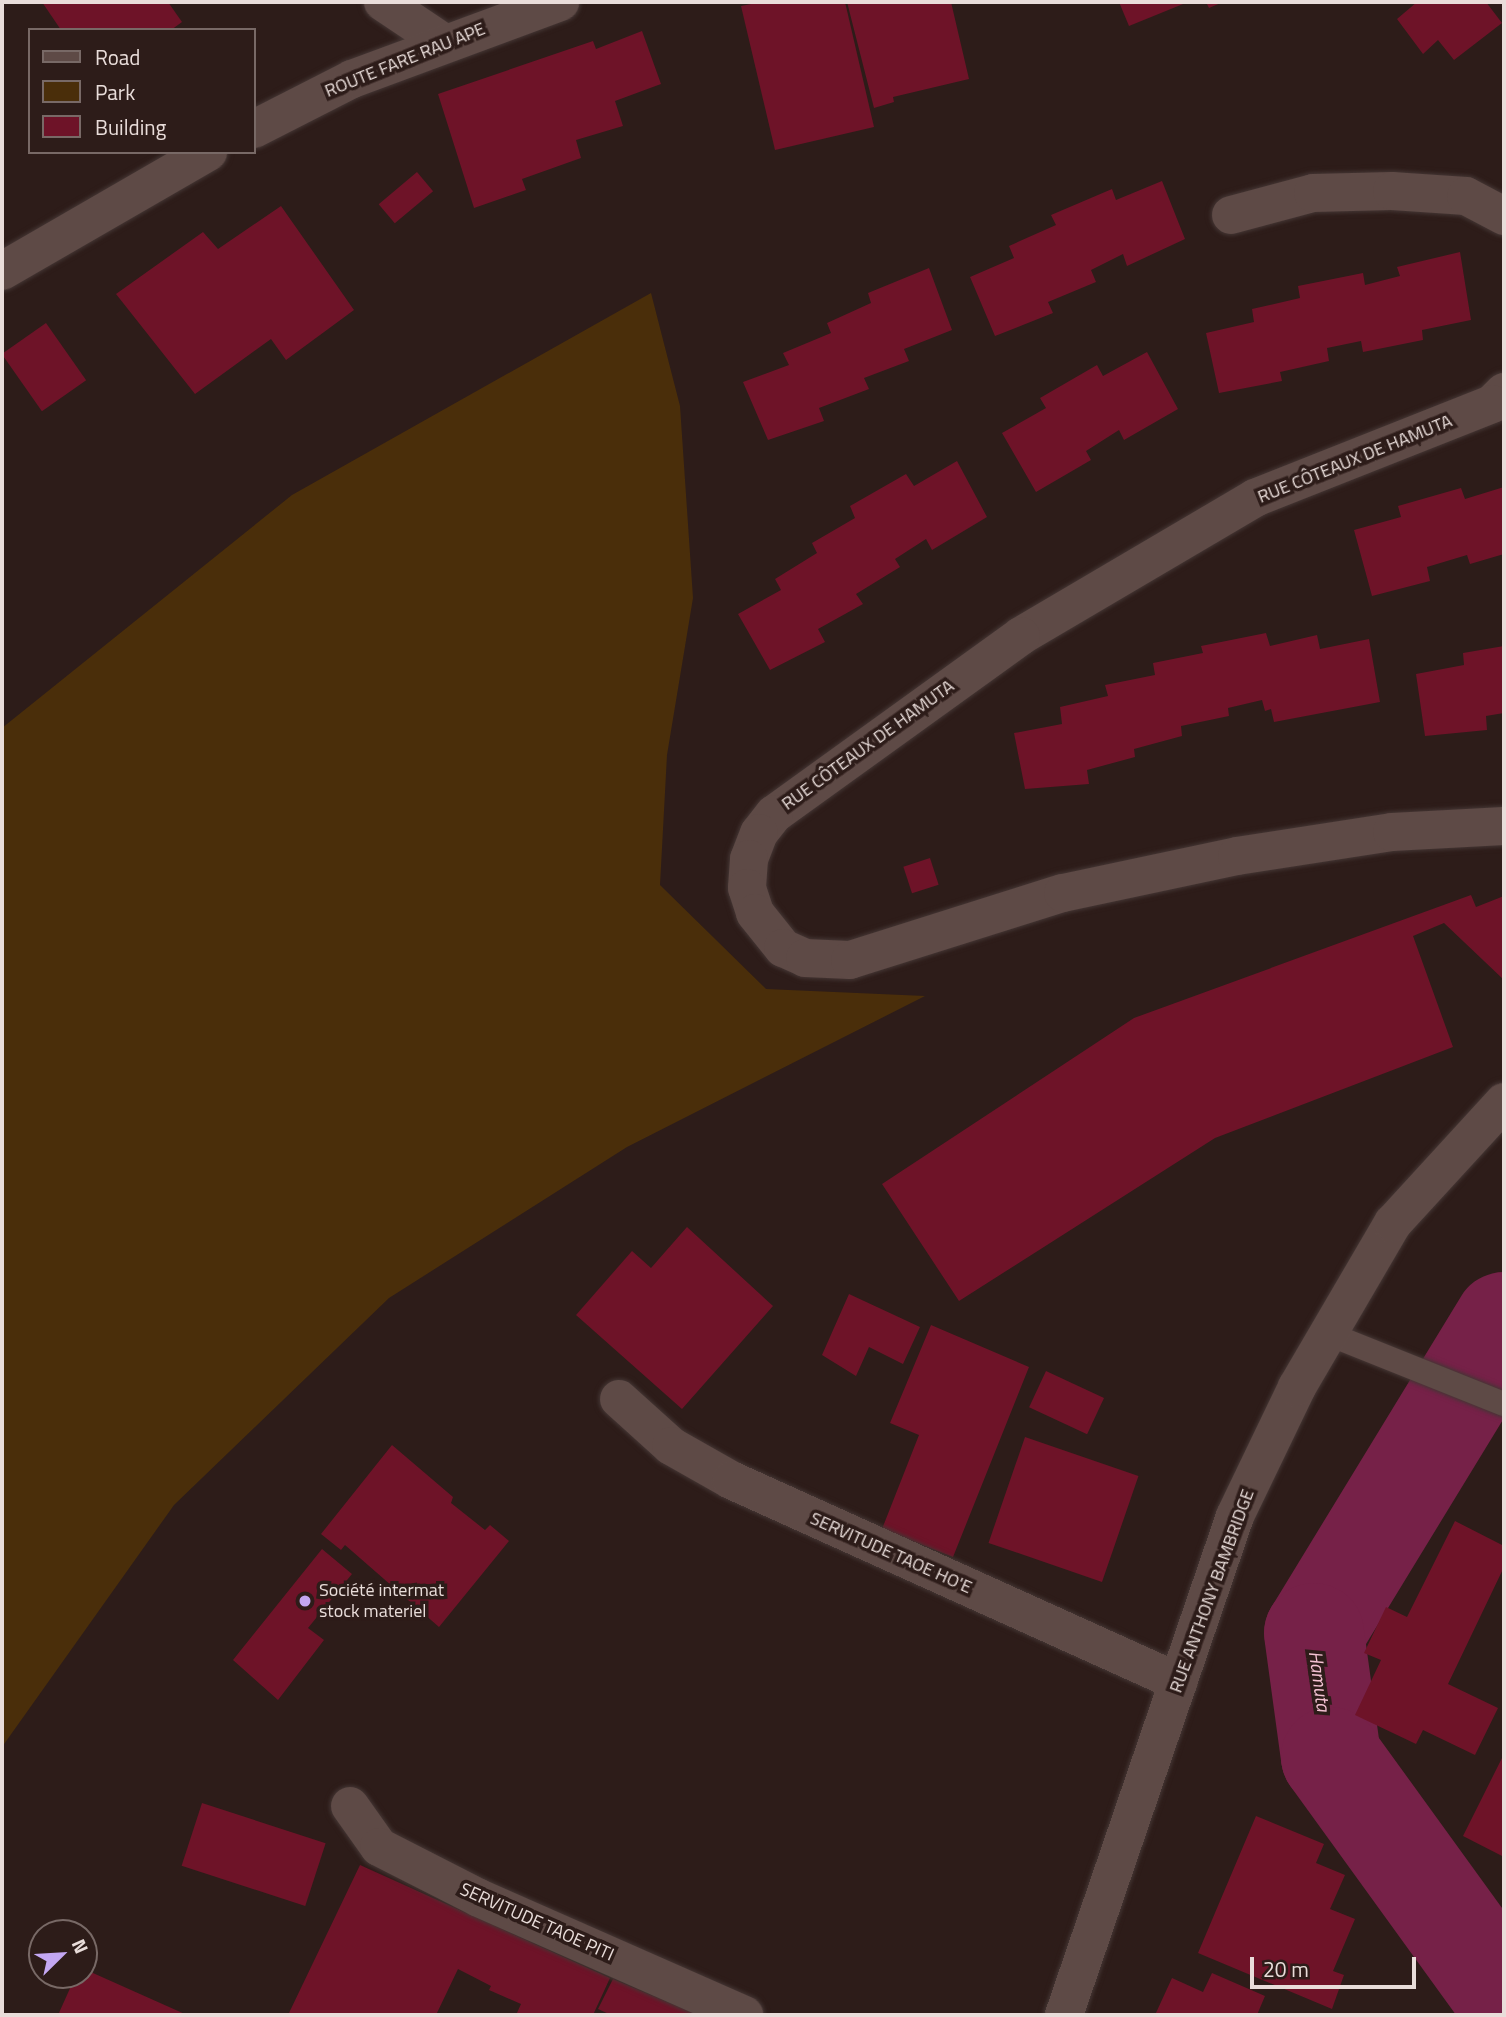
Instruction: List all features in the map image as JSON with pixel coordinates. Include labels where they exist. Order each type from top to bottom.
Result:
[{"type":"street","points":[[383,2],[444,43]]},
{"type":"street","name":"ROUTE FARE RAU APE","points":[[256,128],[352,79],[560,2]]},
{"type":"street","points":[[2,271],[205,154]]},
{"type":"street","points":[[1231,215],[1314,193],[1392,191],[1466,196],[1504,216]]},
{"type":"street","name":"RUE CÔTEAUX DE HAMUTA","points":[[1500,399],[1255,498],[1021,636],[774,814],[759,833],[749,859],[747,888],[755,913],[783,948],[805,958],[850,960],[1063,893],[1237,856],[1392,832],[1504,826]]},
{"type":"street","name":"RUE ANTHONY BAMBRIDGE","points":[[1064,2015],[1235,1516],[1297,1387],[1393,1223],[1504,1102]]},
{"type":"street","name":"SERVITUDE TAOE HO'E","points":[[619,1399],[671,1446],[731,1480],[1178,1682]]},
{"type":"street","name":"SERVITUDE TAOE PITI","points":[[350,1806],[379,1847],[479,1898],[744,2015]]},
{"type":"lane","points":[[1329,1334],[1504,1404]]},
{"type":"green space","points":[[651,293],[680,406],[693,598],[667,755],[660,885],[766,989],[925,996],[627,1147],[389,1298],[174,1505],[2,1747],[2,728],[292,495]]},
{"type":"building","points":[[42,2],[168,2],[182,22],[174,28],[60,28]]},
{"type":"building","points":[[761,2],[845,2],[874,127],[775,150],[741,6]]},
{"type":"building","points":[[847,2],[951,2],[969,79],[893,97],[894,102],[874,108]]},
{"type":"building","points":[[1119,2],[1188,2],[1129,26]]},
{"type":"building","points":[[1206,2],[1223,2],[1209,8]]},
{"type":"building","points":[[1417,2],[1486,2],[1502,23],[1454,60],[1438,40],[1423,54],[1397,19]]},
{"type":"building","points":[[642,31],[661,84],[615,101],[623,126],[576,140],[581,158],[522,179],[526,190],[474,208],[438,94],[593,41],[596,49]]},
{"type":"building","points":[[417,172],[433,191],[395,223],[379,204]]},
{"type":"building","points":[[1162,181],[1185,239],[1127,266],[1123,254],[1091,270],[1096,282],[1048,302],[1053,313],[995,336],[970,277],[1014,258],[1009,246],[1056,225],[1051,215],[1112,189],[1116,200]]},
{"type":"building","points":[[281,206],[354,310],[286,360],[271,339],[195,394],[116,294],[203,232],[218,249]]},
{"type":"building","points":[[1460,252],[1471,320],[1422,330],[1423,340],[1363,352],[1361,341],[1327,348],[1329,361],[1280,372],[1282,381],[1219,393],[1206,333],[1254,322],[1252,309],[1300,298],[1298,286],[1363,273],[1365,285],[1400,276],[1397,267]]},
{"type":"building","points":[[929,268],[952,330],[904,349],[909,361],[864,378],[869,389],[819,408],[824,421],[768,440],[743,382],[789,365],[783,353],[831,333],[827,323],[871,303],[868,293]]},
{"type":"building","points":[[46,323],[86,380],[42,411],[2,354]]},
{"type":"building","points":[[1147,352],[1178,409],[1124,440],[1119,430],[1086,451],[1091,460],[1036,492],[1002,433],[1046,408],[1040,398],[1097,365],[1103,376]]},
{"type":"building","points":[[957,461],[987,517],[932,550],[926,539],[895,559],[900,567],[856,594],[863,604],[818,629],[825,642],[770,670],[738,614],[781,590],[775,579],[817,553],[812,543],[855,518],[850,506],[906,474],[914,486]]},
{"type":"building","points":[[1504,487],[1504,554],[1470,564],[1467,555],[1427,567],[1430,581],[1372,596],[1354,530],[1401,517],[1398,506],[1461,488],[1465,499]]},
{"type":"building","points":[[1266,633],[1270,646],[1317,635],[1320,649],[1369,639],[1380,702],[1274,722],[1271,709],[1265,711],[1262,700],[1228,708],[1229,716],[1181,726],[1182,736],[1134,749],[1135,757],[1087,770],[1089,784],[1025,789],[1014,733],[1062,724],[1060,707],[1108,696],[1105,685],[1155,675],[1153,663],[1203,653],[1201,646]]},
{"type":"building","points":[[1504,646],[1504,713],[1486,716],[1487,730],[1425,736],[1416,674],[1464,665],[1463,653]]},
{"type":"building","points":[[930,858],[939,885],[912,893],[903,867]]},
{"type":"building","points":[[1471,895],[1476,907],[1504,896],[1504,980],[1444,923],[1413,936],[1453,1047],[1215,1138],[959,1301],[882,1184],[1134,1018]]},
{"type":"building","points":[[687,1227],[773,1306],[682,1409],[576,1315],[632,1251],[651,1268]]},
{"type":"building","points":[[849,1294],[920,1327],[903,1364],[869,1347],[856,1376],[822,1355]]},
{"type":"building","points":[[931,1325],[1029,1367],[953,1557],[882,1529],[919,1435],[890,1423]]},
{"type":"building","points":[[1046,1371],[1104,1398],[1087,1434],[1029,1407]]},
{"type":"building","points":[[1025,1437],[1138,1476],[1102,1582],[989,1543]]},
{"type":"building","points":[[392,1445],[453,1497],[451,1503],[485,1530],[490,1525],[509,1541],[439,1627],[345,1545],[341,1550],[321,1534]]},
{"type":"building","points":[[1455,1521],[1504,1546],[1504,1567],[1448,1684],[1498,1708],[1475,1755],[1423,1730],[1416,1744],[1355,1715],[1381,1660],[1364,1653],[1386,1607],[1407,1617]]},
{"type":"building","name":"Société intermat stock materiel","points":[[322,1549],[352,1574],[308,1628],[324,1640],[278,1700],[233,1660]]},
{"type":"building","points":[[1504,1754],[1504,1857],[1463,1836]]},
{"type":"building","points":[[202,1803],[326,1843],[305,1906],[182,1866]]},
{"type":"building","points":[[1256,1816],[1324,1844],[1316,1863],[1345,1875],[1330,1909],[1355,1919],[1333,1971],[1344,1975],[1332,2009],[1198,1953]]},
{"type":"building","points":[[360,1865],[610,1978],[593,2015],[516,2015],[521,2004],[489,1990],[491,1986],[458,1969],[436,2015],[288,2015]]},
{"type":"building","points":[[1212,1973],[1265,1996],[1257,2015],[1155,2015],[1172,1978],[1203,1992]]},
{"type":"building","points":[[98,1975],[187,2015],[58,2015],[70,1989],[98,1989]]},
{"type":"building","points":[[613,1979],[698,2015],[611,2015],[598,2009]]},
{"type":"waterway","name":"Hamuta","points":[[1504,1322],[1314,1633],[1331,1757],[1504,1996]]},
{"type":"place","name":"Société intermat stock materiel","points":[[305,1601]]}]
